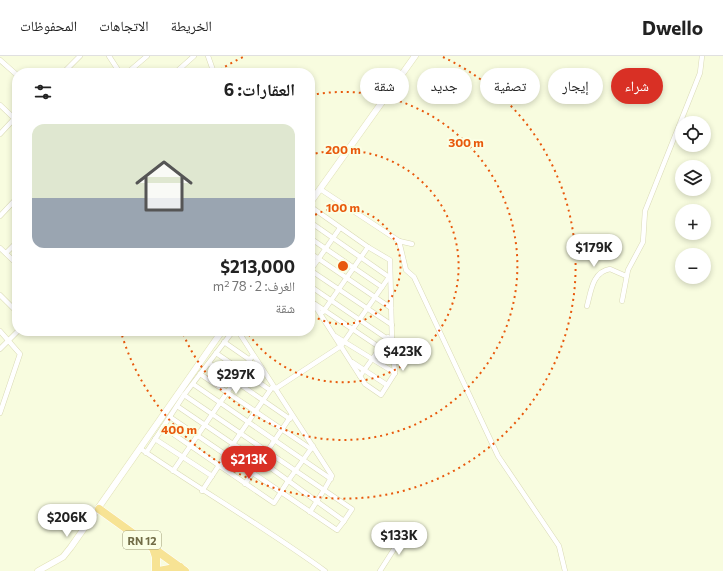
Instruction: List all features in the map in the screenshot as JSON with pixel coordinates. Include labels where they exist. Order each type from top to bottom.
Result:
[{"type":"highway","name":"RN 12","points":[[99,509],[183,569]]},
{"type":"highway","points":[[153,548],[158,571],[183,569]]},
{"type":"street","points":[[69,68],[80,56]]},
{"type":"street","points":[[108,56],[116,68]]},
{"type":"street","points":[[134,68],[147,56]]},
{"type":"street","points":[[181,68],[194,56]]},
{"type":"street","points":[[208,56],[212,68]]},
{"type":"street","points":[[315,196],[415,56]]},
{"type":"street","points":[[622,301],[626,276],[643,242],[645,211],[700,73],[702,56]]},
{"type":"street","points":[[0,60],[12,71]]},
{"type":"street","points":[[0,105],[12,116]]},
{"type":"street","points":[[0,134],[12,124]]},
{"type":"street","points":[[320,189],[399,241],[412,244]]},
{"type":"street","points":[[0,216],[12,203]]},
{"type":"street","points":[[315,210],[368,247],[390,260],[389,277],[395,374],[381,395],[365,384],[315,305]]},
{"type":"street","points":[[315,225],[389,277]]},
{"type":"street","points":[[315,264],[340,228]]},
{"type":"street","points":[[315,241],[382,287]]},
{"type":"street","points":[[399,241],[406,270],[414,277],[498,456],[559,546],[565,571]]},
{"type":"street","points":[[6,254],[12,247]]},
{"type":"street","points":[[321,315],[368,247]]},
{"type":"street","points":[[0,248],[12,259]]},
{"type":"street","points":[[315,256],[391,308]]},
{"type":"street","points":[[587,306],[593,285],[601,272],[610,269],[626,276]]},
{"type":"street","points":[[315,273],[392,325]]},
{"type":"street","points":[[202,491],[240,433],[273,388],[341,346],[389,277]]},
{"type":"street","points":[[315,290],[392,342]]},
{"type":"street","points":[[0,295],[12,307]]},
{"type":"street","points":[[315,304],[394,357]]},
{"type":"street","points":[[360,376],[392,331]]},
{"type":"street","points":[[0,332],[19,351],[20,356],[0,413]]},
{"type":"street","points":[[334,335],[395,374]]},
{"type":"street","points":[[0,349],[13,336]]},
{"type":"street","points":[[38,571],[63,557],[143,451],[219,336]]},
{"type":"street","points":[[143,451],[155,439],[184,395],[229,336]]},
{"type":"street","points":[[241,336],[291,417],[332,476],[310,512]]},
{"type":"street","points":[[224,342],[250,360]]},
{"type":"street","points":[[216,353],[242,371],[273,388]]},
{"type":"street","points":[[173,471],[198,437],[253,355]]},
{"type":"street","points":[[350,361],[387,385]]},
{"type":"street","points":[[208,363],[235,382],[291,417]]},
{"type":"street","points":[[200,374],[282,430],[312,448]]},
{"type":"street","points":[[193,384],[331,479]]},
{"type":"street","points":[[170,417],[337,530],[352,509],[184,395]]},
{"type":"street","points":[[177,406],[261,461],[344,520]]},
{"type":"street","points":[[245,484],[291,417]]},
{"type":"street","points":[[163,428],[274,504],[288,481],[312,448]]},
{"type":"street","points":[[155,439],[212,476]]},
{"type":"street","points":[[143,451],[202,491],[262,527],[325,571]]},
{"type":"street","points":[[380,571],[405,532]]}]
